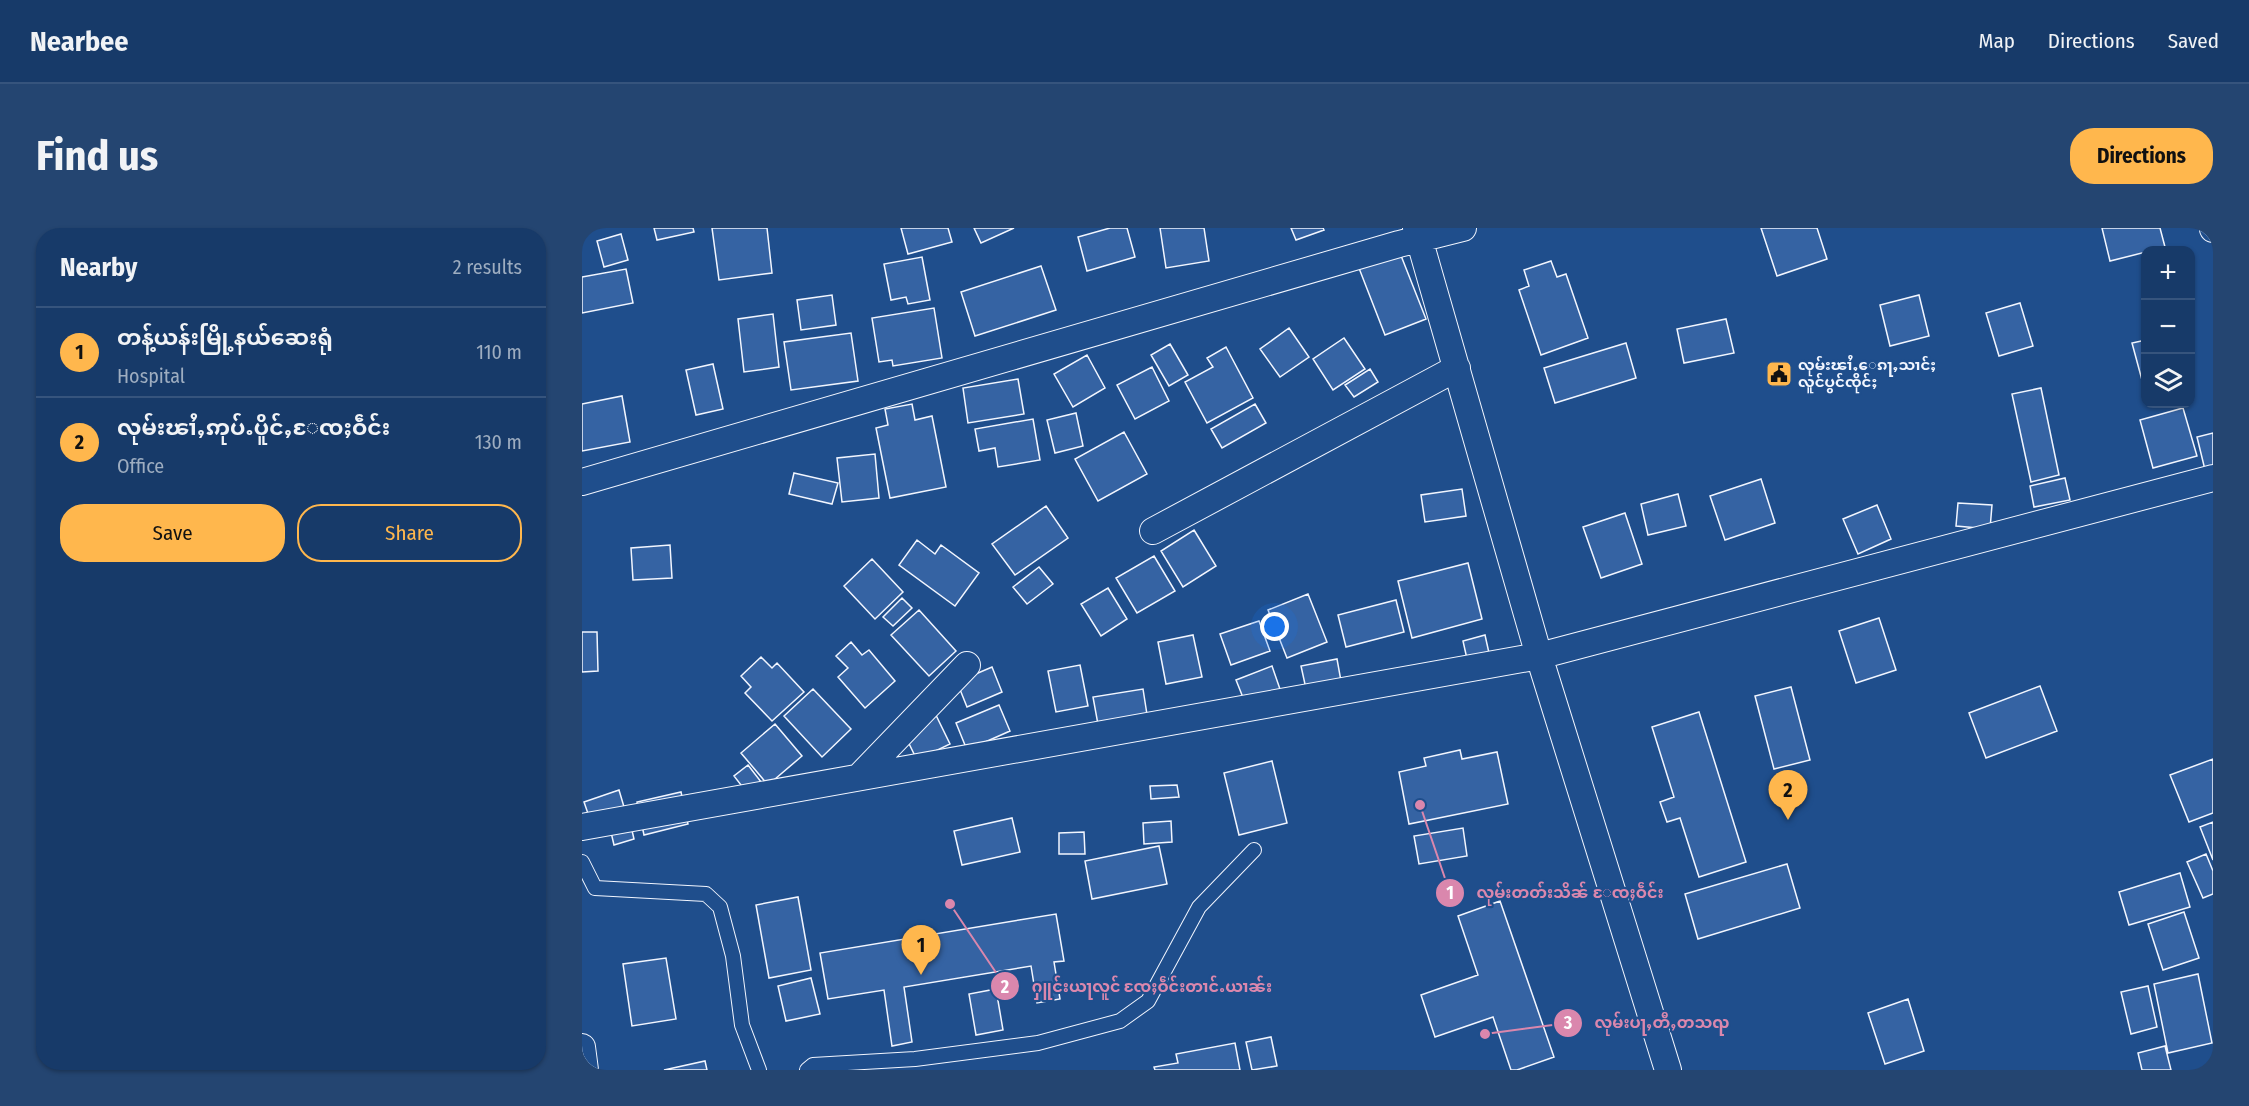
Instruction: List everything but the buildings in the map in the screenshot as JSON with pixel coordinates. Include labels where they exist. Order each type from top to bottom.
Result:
[{"type":"street","points":[[582,482],[1418,233],[1463,228]]},
{"type":"street","points":[[1418,233],[1539,656],[1668,1070]]},
{"type":"street","points":[[1153,531],[1457,368]]},
{"type":"street","points":[[582,827],[1539,656],[2213,478]]},
{"type":"street","points":[[859,777],[967,665]]},
{"type":"street","points":[[582,1047],[585,1070]]},
{"type":"lane","points":[[807,1070],[813,1065],[915,1059],[1038,1043],[1120,1021],[1148,1001],[1199,907],[1254,850]]},
{"type":"lane","points":[[582,862],[595,888],[706,894],[720,907],[733,956],[742,1025],[759,1070]]},
{"type":"place","name":"လုမ်းၽၢႆႇေၵႃႇသၢင်ႈ လူင်ပွင်ၸိုင်ႈ","points":[[1779,374]]},
{"type":"place","name":"လုမ်းတတ်းသိၼ် ႄၸႈဝဵင်း","points":[[1420,805]]},
{"type":"place","name":"လုမ်းၽၢႆႇဢုပ်ႉပိူင်ႇႄၸႈဝဵင်း","points":[[1788,820]]},
{"type":"place","name":"ႁူင်းယႃလူင် ၸႄႈဝဵင်းတၢင်ႉယၢၼ်း","points":[[950,904]]},
{"type":"place","name":"တန့်ယန်းမြို့နယ်ဆေးရုံ","points":[[921,975]]},
{"type":"place","name":"လုမ်းပႃႇတီႇတသၺ","points":[[1485,1034]]}]
